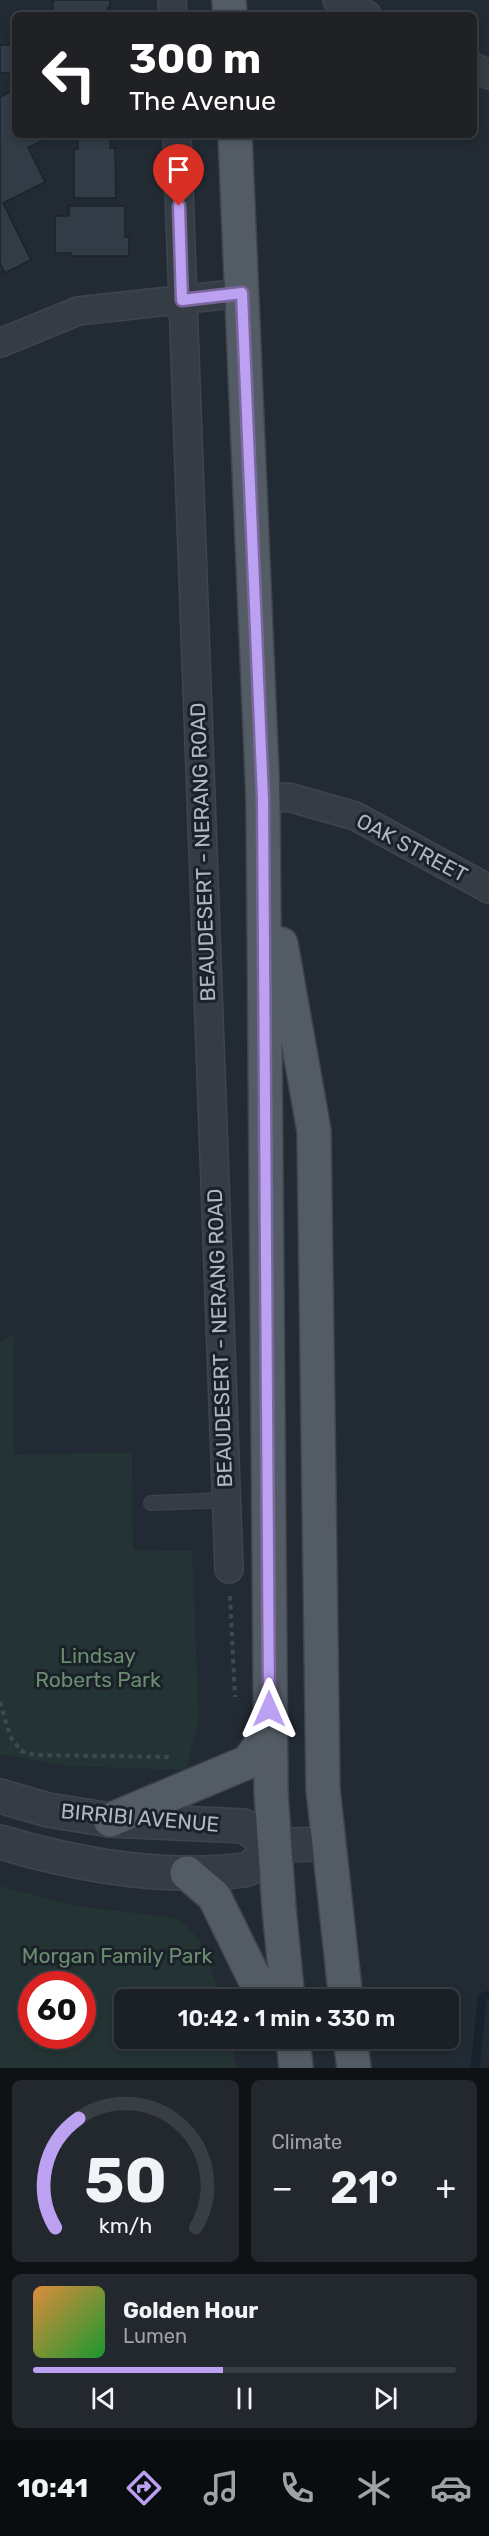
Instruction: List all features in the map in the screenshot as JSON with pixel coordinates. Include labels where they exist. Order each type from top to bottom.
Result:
[{"type":"main road","name":"BEAUDESERT - NERANG ROAD","points":[[235,138],[263,799],[269,1733],[275,1847],[287,1989]]},
{"type":"main road","name":"BEAUDESERT - NERANG ROAD","points":[[263,799],[285,971],[314,1131],[323,1789],[344,1989]]},
{"type":"main road","points":[[110,1820],[248,1762],[269,1733]]},
{"type":"main road","points":[[187,1873],[214,1896],[260,1989]]},
{"type":"main road","points":[[351,2049],[354,2068]]},
{"type":"street","points":[[337,0],[362,12]]},
{"type":"street","name":"BEAUDESERT - NERANG ROAD","points":[[177,138],[229,1569]]},
{"type":"street","points":[[0,344],[78,311],[242,293]]},
{"type":"street","name":"OAK STREET","points":[[263,799],[288,797],[355,816],[489,890]]},
{"type":"street","name":"BIRRIBI AVENUE","points":[[0,1796],[48,1810],[110,1820],[244,1826],[275,1847]]},
{"type":"street","points":[[0,1842],[54,1858],[144,1870],[187,1873],[247,1869],[275,1847],[327,1844]]},
{"type":"lane","points":[[151,1503],[226,1500]]},
{"type":"path","points":[[229,1569],[235,1703]]},
{"type":"path","points":[[0,1702],[10,1736],[21,1751],[34,1755],[177,1757]]},
{"type":"green space","name":"Lindsay Roberts Park","points":[[14,1333],[14,1454],[132,1453],[133,1550],[192,1551],[199,1719],[186,1770],[66,1766],[0,1754],[0,1343]]},
{"type":"green space","name":"Morgan Family Park","points":[[0,1886],[77,1906],[171,1917],[185,1923],[200,1942],[218,1989],[114,1989],[114,2049],[233,2049],[236,2068],[0,2068]]},
{"type":"building","points":[[53,0],[110,0],[108,12],[53,12]]},
{"type":"building","points":[[0,45],[12,45],[12,73],[0,73]]},
{"type":"building","points":[[12,91],[12,138],[43,138],[44,140],[28,147],[45,182],[3,203],[31,260],[5,273],[0,263],[0,97]]},
{"type":"building","points":[[78,138],[110,138],[110,148],[115,148],[116,198],[74,198],[74,149],[78,149]]},
{"type":"building","points":[[69,206],[125,206],[125,237],[129,237],[129,256],[71,256],[71,253],[55,253],[55,216],[69,216]]},
{"type":"waterway","points":[[475,2068],[482,1998],[489,1995]]},
{"type":"route","points":[[179,206],[182,300],[242,293],[263,799],[269,1709]]}]
